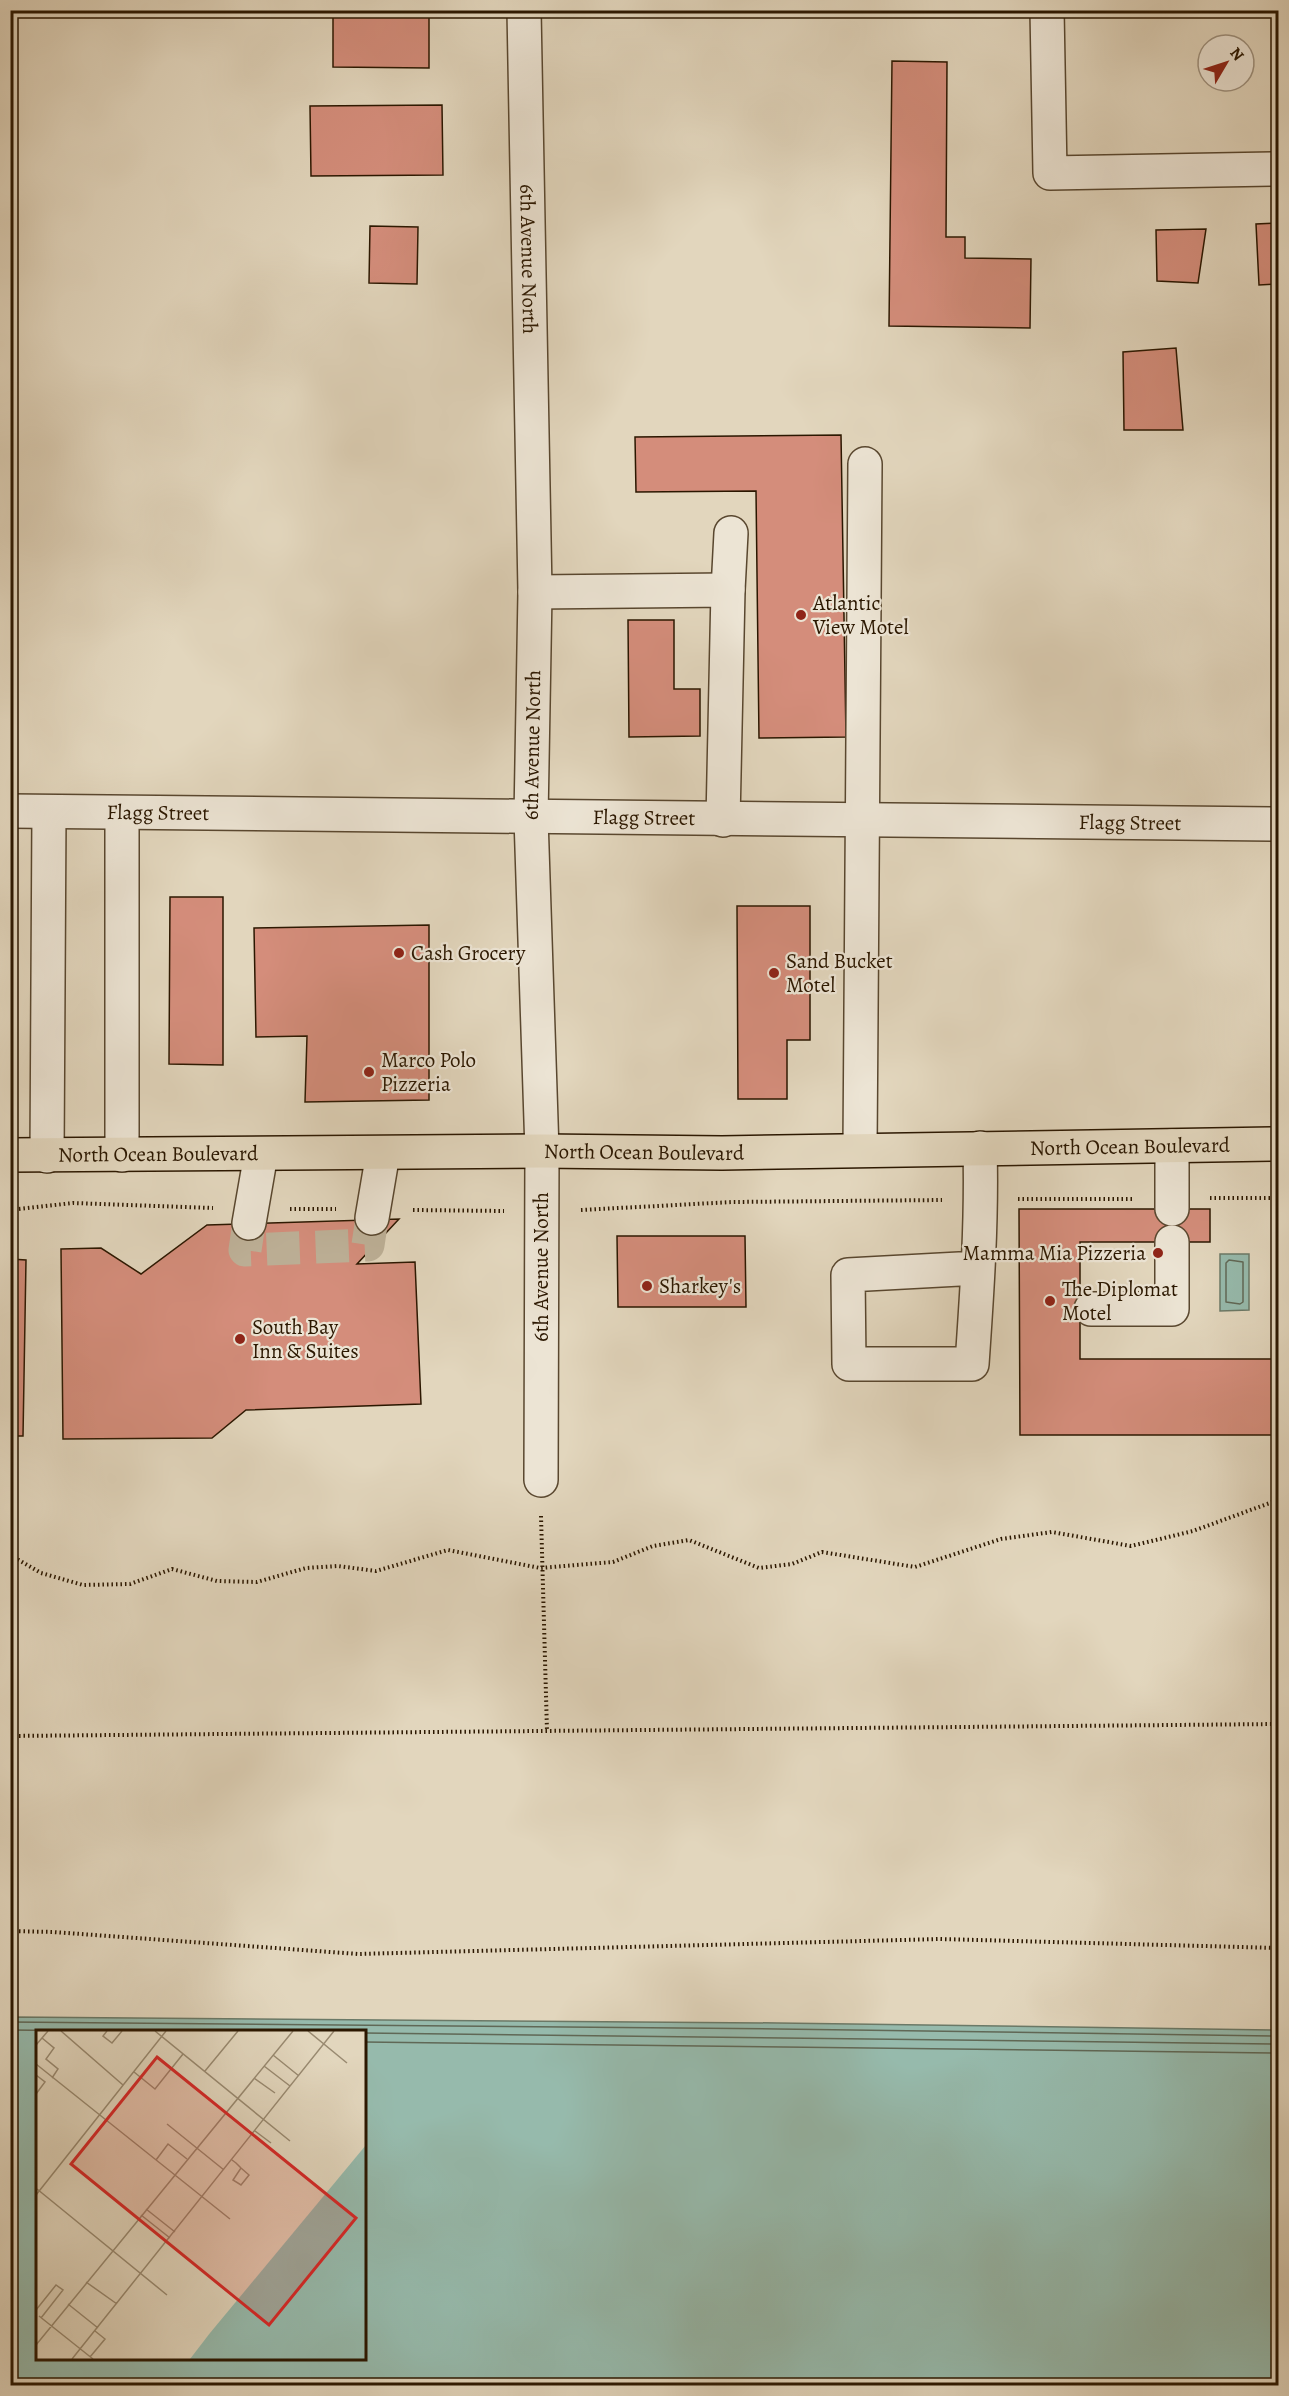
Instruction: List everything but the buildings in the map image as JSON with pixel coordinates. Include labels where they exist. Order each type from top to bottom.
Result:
[{"type":"main road","name":"North Ocean Boulevard","points":[[10,1155],[542,1151],[722,1153],[1278,1144]]},
{"type":"street","name":"6th Avenue North","points":[[524,10],[535,592],[531,818],[542,1151],[541,1480]]},
{"type":"street","points":[[1047,10],[1050,173],[1278,170]]},
{"type":"street","points":[[860,1149],[865,464]]},
{"type":"street","points":[[723,820],[731,532]]},
{"type":"street","points":[[535,592],[728,590]]},
{"type":"street","name":"Flagg Street","points":[[10,811],[1278,824]]},
{"type":"street","points":[[47,1156],[49,812]]},
{"type":"street","points":[[122,813],[122,1155]]},
{"type":"street","points":[[1172,1146],[1172,1204]]},
{"type":"street","points":[[978,1268],[848,1275],[849,1364],[972,1364],[978,1268],[982,1200],[980,1148]]},
{"type":"street","points":[[373,1214],[383,1153]]},
{"type":"street","points":[[250,1216],[261,1154]]},
{"type":"street","points":[[1091,1309],[1172,1309],[1172,1242]]},
{"type":"path","points":[[10,1210],[73,1203],[250,1216],[542,1212],[733,1202],[982,1200],[1172,1204],[1278,1198]]},
{"type":"path","points":[[541,1480],[540,1568],[547,1731]]},
{"type":"path","points":[[10,1555],[41,1573],[83,1585],[130,1584],[172,1569],[217,1581],[257,1582],[306,1568],[338,1566],[376,1571],[448,1550],[540,1568],[613,1562],[653,1546],[689,1540],[759,1568],[792,1564],[822,1552],[915,1567],[1001,1539],[1052,1532],[1131,1546],[1193,1531],[1278,1500]]},
{"type":"path","points":[[10,1736],[1278,1724]]},
{"type":"path","points":[[10,1931],[53,1932],[358,1954],[940,1939],[1278,1948]]},
{"type":"water","points":[[1220,1254],[1249,1254],[1249,1310],[1220,1311]]},
{"type":"water","points":[[11,2017],[778,2023],[1278,2030],[1278,2385],[11,2385]]},
{"type":"tunnel","points":[[249,1223],[245,1250],[368,1245],[372,1218]]},
{"type":"place","name":"Atlantic View Motel","points":[[801,615]]},
{"type":"place","name":"Cash Grocery","points":[[399,953]]},
{"type":"place","name":"Sand Bucket Motel","points":[[774,973]]},
{"type":"place","name":"Marco Polo Pizzeria","points":[[369,1072]]},
{"type":"place","name":"Mamma Mia Pizzeria","points":[[1158,1253]]},
{"type":"place","name":"Sharkey's","points":[[647,1286]]},
{"type":"place","name":"The Diplomat Motel","points":[[1050,1301]]},
{"type":"place","name":"South Bay Inn & Suites","points":[[240,1339]]}]
